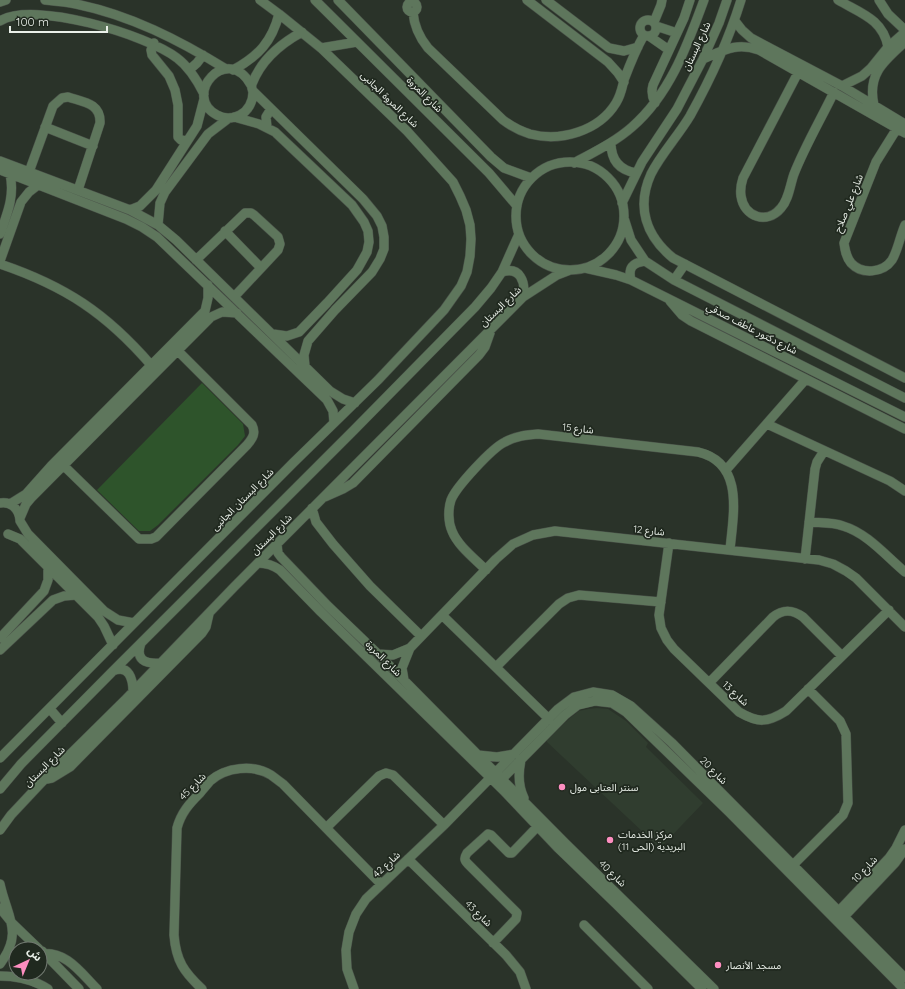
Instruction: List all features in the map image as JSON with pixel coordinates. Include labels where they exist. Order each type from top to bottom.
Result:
[{"type":"street","points":[[0,2],[6,0]]},
{"type":"street","points":[[45,0],[75,4],[120,16],[161,32],[244,75],[252,88],[271,109],[371,208],[382,226],[384,237],[384,249],[380,259],[377,266],[310,339],[305,350],[305,366]]},
{"type":"street","name":"شارع المروة الجانبى","points":[[260,0],[321,48],[407,131],[448,176],[460,196],[466,210],[471,239]]},
{"type":"street","name":"شارع المروة","points":[[315,0],[485,169],[517,206]]},
{"type":"street","name":"شارع المروة","points":[[338,0],[497,163],[512,172],[531,178]]},
{"type":"street","points":[[526,0],[608,62],[624,82]]},
{"type":"street","points":[[413,4],[416,28],[421,39],[428,48],[503,120],[515,128],[529,134],[559,136],[574,134],[597,123],[609,113],[617,101],[638,47],[646,36],[655,33],[655,24],[662,5],[662,0]]},
{"type":"street","points":[[655,103],[651,91],[653,85],[684,18],[690,0]]},
{"type":"street","name":"شارع البستان","points":[[574,162],[611,143],[632,127],[655,103],[665,88],[688,44],[704,0]]},
{"type":"street","name":"شارع البستان","points":[[622,202],[636,173],[677,109],[703,59],[727,0]]},
{"type":"street","points":[[741,0],[735,21],[722,51],[689,117],[652,173],[646,186],[644,213],[648,226],[662,249],[672,258],[905,378]]},
{"type":"street","points":[[838,0],[876,22],[884,33],[888,46]]},
{"type":"street","points":[[842,86],[862,76],[871,68],[888,46],[905,31],[888,14],[879,0]]},
{"type":"street","points":[[543,12],[548,2],[609,48],[624,51],[638,47]]},
{"type":"street","points":[[684,18],[700,12]]},
{"type":"street","points":[[0,21],[10,16],[20,14],[55,16],[81,20],[107,27],[154,43],[177,58],[189,70],[199,84],[208,107],[213,113],[221,117],[251,121],[267,127],[275,132],[352,205],[364,222],[368,231],[369,242],[367,252],[357,270],[303,329],[287,336],[272,334]]},
{"type":"street","points":[[130,210],[140,206],[156,190],[197,126],[205,87],[208,80],[212,75],[219,71],[230,69],[249,60],[263,48],[275,27],[279,14]]},
{"type":"street","points":[[669,50],[646,36],[640,29],[641,25],[647,20],[677,33]]},
{"type":"street","points":[[735,21],[751,38],[801,69],[834,92],[902,127]]},
{"type":"street","points":[[158,225],[160,203],[165,192],[208,134],[232,118],[241,115],[250,104],[252,88],[258,72],[266,59],[276,48],[288,39],[302,32]]},
{"type":"street","points":[[321,48],[357,42]]},
{"type":"street","points":[[874,105],[871,94],[872,83],[876,73],[894,52],[905,42]]},
{"type":"street","points":[[154,43],[151,50],[152,55],[169,76],[175,90],[178,105],[178,137],[181,140],[187,141]]},
{"type":"street","points":[[703,59],[736,46],[750,46],[842,86],[874,105],[902,127]]},
{"type":"street","points":[[189,70],[203,55]]},
{"type":"street","points":[[801,69],[740,187],[741,197],[751,214],[760,218],[768,217],[775,214],[784,205],[794,174],[834,92]]},
{"type":"street","points":[[30,172],[53,106],[62,98],[68,97],[93,106],[98,110],[101,116],[100,123],[78,190]]},
{"type":"street","points":[[267,127],[266,117],[271,109]]},
{"type":"street","points":[[45,127],[93,146]]},
{"type":"street","name":"شارع علي صلاح","points":[[902,127],[876,162],[844,243],[845,254],[851,263],[861,270],[878,270],[886,266],[892,259],[905,225]]},
{"type":"street","points":[[656,141],[667,150]]},
{"type":"street","points":[[611,143],[613,157],[617,164],[629,172],[636,173]]},
{"type":"street","points":[[0,161],[111,202],[158,225],[234,297],[251,320],[325,392],[355,403]]},
{"type":"street","points":[[574,162],[590,166],[604,175],[615,188],[622,202],[624,218],[622,232],[616,244],[608,254],[598,263],[585,268],[570,270],[553,268],[538,260],[527,249],[519,234],[516,220],[517,206],[522,191],[531,178],[540,171],[551,166],[574,162]]},
{"type":"street","points":[[0,170],[134,222],[150,231],[237,313],[251,320],[272,334],[305,366],[325,392],[332,407],[334,423]]},
{"type":"street","points":[[0,234],[12,196],[10,174]]},
{"type":"street","points":[[38,185],[22,200],[0,262],[58,288],[86,305],[120,331],[151,365]]},
{"type":"street","points":[[12,196],[22,200]]},
{"type":"street","points":[[148,199],[153,203],[160,203]]},
{"type":"street","points":[[107,212],[111,202]]},
{"type":"street","points":[[196,260],[242,214],[248,212],[254,215],[278,237],[280,247],[234,297]]},
{"type":"street","name":"شارع دكتور عاطف صدقي","points":[[624,218],[631,240],[645,261],[674,280],[905,398]]},
{"type":"street","points":[[225,231],[262,268]]},
{"type":"street","name":"شارع البستان","points":[[0,789],[21,764],[113,670],[475,307],[502,272],[519,234]]},
{"type":"street","name":"شارع البستان الجانبى","points":[[0,758],[378,380],[444,310],[461,286],[467,272],[471,239]]},
{"type":"street","points":[[631,280],[629,273],[632,267],[637,262],[645,261]]},
{"type":"street","points":[[674,280],[685,264]]},
{"type":"street","name":"شارع دكتور عاطف صدقي","points":[[585,268],[631,280],[905,417]]},
{"type":"street","name":"شارع البستان","points":[[1,830],[11,815],[46,779],[312,508],[523,297],[557,275],[570,270]]},
{"type":"street","points":[[502,272],[512,271],[521,278],[525,289],[523,297]]},
{"type":"street","points":[[2,534],[17,528],[26,498],[136,386],[178,351],[208,314],[208,285]]},
{"type":"street","points":[[668,298],[682,315],[691,321],[905,429]]},
{"type":"street","points":[[3,503],[26,498],[63,465],[136,386],[151,365],[208,314],[222,312],[237,313]]},
{"type":"street","points":[[299,332],[304,338],[310,339]]},
{"type":"street","points":[[63,465],[139,539],[151,540],[156,537],[247,445],[253,436],[254,430],[252,425],[178,351]]},
{"type":"street","points":[[730,550],[734,499],[731,481],[726,470],[806,379]]},
{"type":"street","points":[[378,380],[390,393]]},
{"type":"street","points":[[767,424],[890,481],[905,491]]},
{"type":"street","name":"شارع 15","points":[[486,570],[459,543],[451,530],[449,515],[451,500],[459,487],[503,442],[520,436],[538,434],[698,452],[716,460],[726,470]]},
{"type":"street","points":[[805,559],[815,469],[824,450]]},
{"type":"street","points":[[3,503],[15,507],[19,512],[24,537],[48,567],[77,595],[104,626],[113,645]]},
{"type":"street","points":[[312,508],[316,522],[333,544],[370,586],[421,636]]},
{"type":"street","points":[[809,522],[842,525],[854,530],[905,572]]},
{"type":"street","name":"شارع 12","points":[[404,680],[402,668],[410,648],[486,570],[513,544],[533,535],[555,531],[819,560],[833,564],[856,578],[905,627]]},
{"type":"street","points":[[2,534],[17,538],[24,537]]},
{"type":"street","points":[[24,537],[110,616],[126,623],[134,623]]},
{"type":"street","name":"شارع 13","points":[[669,543],[659,615],[661,628],[667,640],[709,683],[739,712],[750,719],[762,721],[775,718],[786,711],[889,610]]},
{"type":"street","name":"شارع المروة","points":[[277,544],[278,553],[327,605],[478,755],[497,779]]},
{"type":"street","name":"شارع المروة","points":[[258,563],[270,564],[280,570],[321,612],[497,779]]},
{"type":"street","points":[[0,638],[41,595],[46,586],[48,567]]},
{"type":"street","points":[[41,595],[45,595],[48,598],[48,603]]},
{"type":"street","points":[[0,650],[48,603],[58,598],[77,595]]},
{"type":"street","points":[[496,667],[559,604],[568,598],[579,595],[661,602]]},
{"type":"street","points":[[709,683],[773,617],[779,612],[788,610],[796,612],[803,617],[842,656]]},
{"type":"street","points":[[46,779],[62,774],[70,767],[171,665],[202,633],[206,627],[210,612]]},
{"type":"street","points":[[442,615],[549,719]]},
{"type":"street","points":[[104,626],[110,622],[110,616]]},
{"type":"street","points":[[141,642],[139,656],[144,662],[152,664],[160,663]]},
{"type":"street","name":"شارع 12","points":[[378,654],[386,656],[393,655],[410,648]]},
{"type":"street","points":[[113,670],[118,668],[130,675],[133,682],[133,692]]},
{"type":"street","points":[[789,865],[843,815],[848,803],[846,734],[840,721],[808,689]]},
{"type":"street","name":"شارع 20","points":[[497,779],[518,757],[558,709],[574,697],[593,692],[612,695],[631,706],[672,743],[789,865],[904,989]]},
{"type":"street","name":"شارع 20","points":[[518,757],[578,705],[595,701],[612,704],[626,712],[729,812],[789,865]]},
{"type":"street","points":[[50,709],[62,723]]},
{"type":"street","points":[[478,755],[518,757],[519,782],[527,803]]},
{"type":"street","name":"شارع 45","points":[[202,989],[186,973],[179,962],[175,949],[174,936],[177,828],[180,818],[186,808],[211,780],[225,772],[240,768],[256,769],[271,775],[283,784],[381,884]]},
{"type":"street","points":[[326,828],[379,776],[386,773],[393,775],[444,825]]},
{"type":"street","name":"شارع 40","points":[[497,779],[527,803],[707,988]]},
{"type":"street","name":"شارع 40","points":[[497,779],[537,826],[707,988]]},
{"type":"street","name":"شارع 42","points":[[354,989],[348,969],[346,950],[349,932],[356,914],[366,899],[444,825],[497,779]]},
{"type":"street","points":[[493,943],[516,919],[517,913],[465,861],[465,857],[467,853],[488,834],[511,853],[537,826]]},
{"type":"street","name":"شارع 10","points":[[838,917],[889,858],[905,830]]},
{"type":"street","name":"شارع 10","points":[[838,917],[895,864],[905,849]]},
{"type":"street","name":"شارع 43","points":[[408,859],[493,943],[520,972],[526,989]]},
{"type":"street","points":[[0,884],[12,923],[13,938],[0,964]]},
{"type":"street","points":[[0,908],[12,923],[31,941]]},
{"type":"street","name":"شارع 20","points":[[838,917],[905,978]]},
{"type":"street","points":[[584,925],[648,989]]},
{"type":"street","points":[[48,952],[68,959],[98,989]]},
{"type":"street","points":[[48,958],[79,989]]},
{"type":"street","points":[[35,981],[48,989]]},
{"type":"shaded area","points":[[597,708],[608,709],[626,721],[648,743],[646,747],[703,803],[660,848],[547,742],[547,739],[579,711]]},
{"type":"green space","points":[[202,383],[243,424],[245,436],[238,445],[158,525],[150,531],[139,531],[97,490]]},
{"type":"place","name":"سنتر العتابى مول","points":[[562,787]]},
{"type":"place","name":"مركز الخدمات البريدية (الحى 11)","points":[[610,840]]},
{"type":"place","name":"مسجد الأنصار","points":[[718,965]]}]
